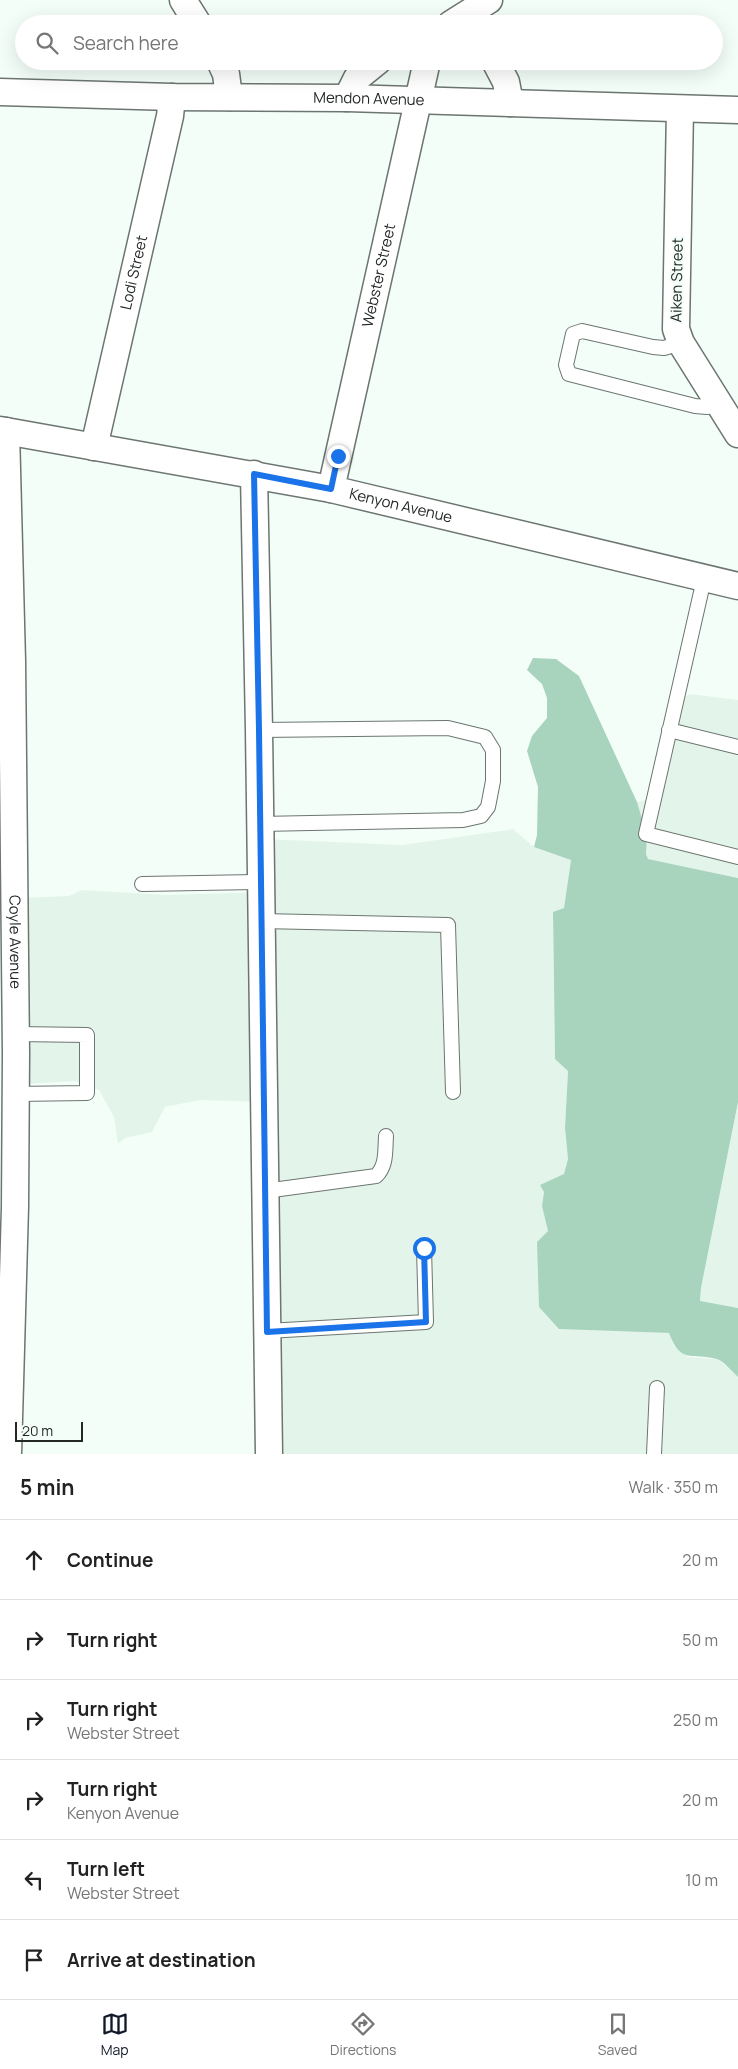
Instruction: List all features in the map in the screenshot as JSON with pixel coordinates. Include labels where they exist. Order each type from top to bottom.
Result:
[{"type":"street","points":[[183,0],[192,15]]},
{"type":"street","points":[[224,70],[229,97]]},
{"type":"street","points":[[347,98],[357,78],[367,70]]},
{"type":"street","name":"Webster Street","points":[[331,489],[425,70]]},
{"type":"street","points":[[500,70],[506,82],[510,103]]},
{"type":"street","name":"Mendon Avenue","points":[[0,92],[172,97],[347,98],[738,110]]},
{"type":"street","name":"Lodi Street","points":[[94,447],[170,116],[172,97]]},
{"type":"street","name":"Aiken Street","points":[[680,109],[676,329],[680,343],[738,434]]},
{"type":"street","name":"Kenyon Avenue","points":[[3,431],[331,489],[738,586]]},
{"type":"street","name":"Coyle Avenue","points":[[3,431],[12,661],[16,1034],[15,1094],[8,1206],[8,1454]]},
{"type":"street","points":[[254,474],[269,1454]]},
{"type":"lane","points":[[680,343],[664,348],[653,347],[582,330],[573,334],[566,365],[569,374],[696,406],[707,407],[719,404]]},
{"type":"lane","points":[[704,579],[646,834],[738,857]]},
{"type":"lane","points":[[259,730],[448,728],[486,737],[493,750],[493,781],[488,806],[481,816],[463,820],[260,824]]},
{"type":"lane","points":[[669,730],[738,747]]},
{"type":"lane","points":[[142,884],[261,882]]},
{"type":"lane","points":[[261,921],[448,925],[453,1092]]},
{"type":"lane","points":[[15,1094],[87,1093],[86,1035],[16,1034]]},
{"type":"lane","points":[[264,1190],[376,1176],[382,1171],[386,1136]]},
{"type":"lane","points":[[267,1332],[426,1322],[424,1248]]},
{"type":"lane","points":[[654,1454],[657,1388]]},
{"type":"shaded area","points":[[690,694],[738,700],[738,878],[648,859],[646,854],[647,836],[637,802],[657,797],[683,697]]},
{"type":"shaded area","points":[[513,829],[534,847],[571,859],[564,908],[553,912],[555,1058],[568,1071],[565,1128],[568,1159],[564,1174],[553,1181],[544,1192],[542,1206],[548,1231],[545,1236],[559,1329],[669,1333],[674,1346],[688,1357],[718,1359],[738,1377],[738,1454],[272,1454],[266,1102],[200,1100],[165,1107],[152,1132],[125,1138],[118,1144],[114,1117],[99,1090],[76,1081],[26,1084],[19,898],[69,896],[82,890],[166,895],[261,892],[265,839],[402,845]]},
{"type":"shaded area","points":[[738,1102],[738,1308],[700,1302],[701,1288]]},
{"type":"green space","points":[[533,658],[556,659],[579,676],[637,802],[647,836],[646,854],[648,859],[738,878],[738,1102],[700,1301],[738,1308],[738,1377],[720,1360],[688,1355],[678,1350],[669,1333],[559,1329],[539,1307],[537,1242],[548,1231],[542,1206],[544,1192],[540,1185],[564,1174],[568,1159],[565,1128],[568,1071],[555,1059],[553,912],[564,908],[571,860],[534,847],[537,835],[538,787],[527,751],[532,736],[547,718],[547,698],[542,684],[527,670]]},
{"type":"route","points":[[338,456],[331,489],[254,474],[267,1332],[426,1322],[424,1248]]}]
